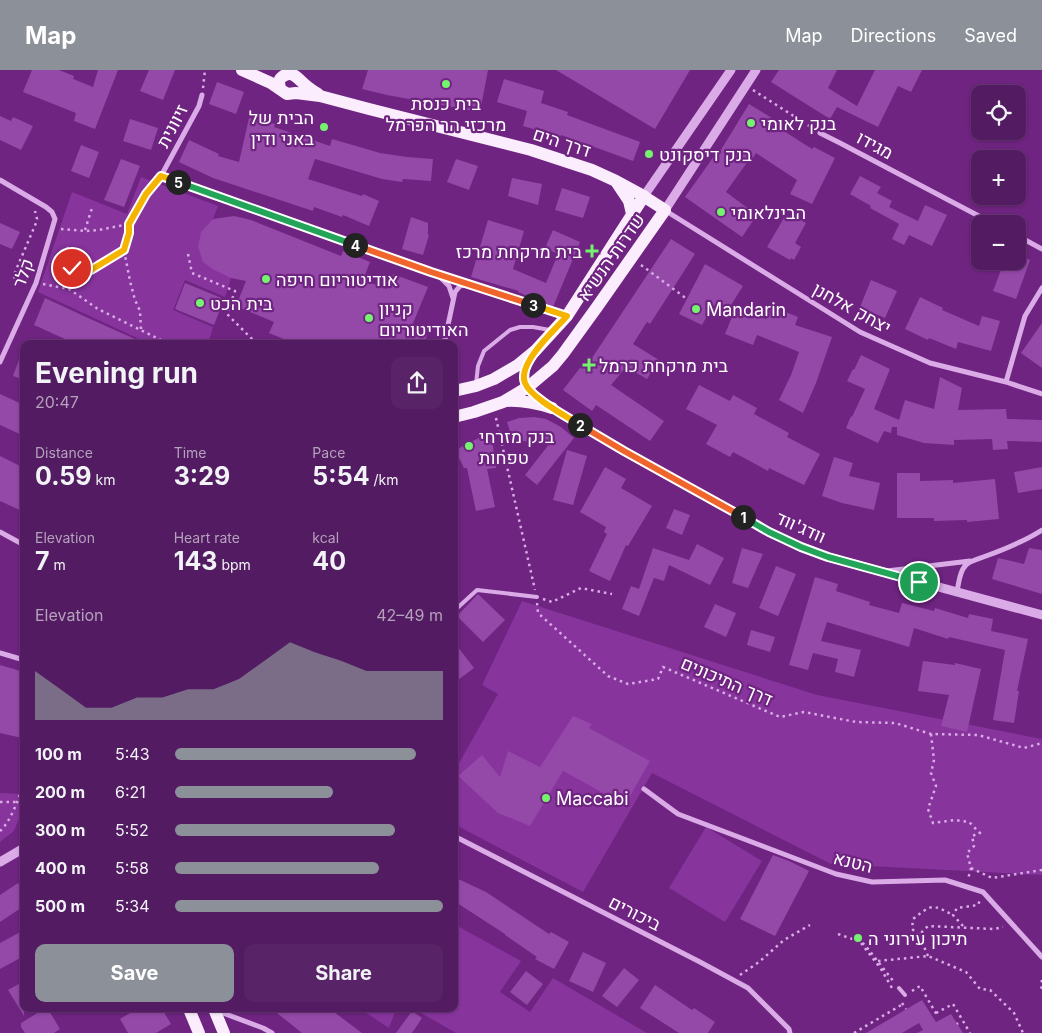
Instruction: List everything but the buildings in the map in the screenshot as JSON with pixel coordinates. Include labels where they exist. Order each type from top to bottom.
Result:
[{"type":"main road","name":"דרך הים","points":[[242,70],[263,79],[288,80],[320,96],[531,150],[592,170],[644,196],[665,210]]},
{"type":"main road","points":[[616,181],[629,201],[632,214]]},
{"type":"main road","name":"שדרות הנשיא","points":[[458,391],[494,379],[536,351],[567,316],[644,196]]},
{"type":"main road","name":"שדרות הנשיא","points":[[458,416],[503,402],[544,375],[563,354],[665,210]]},
{"type":"main road","points":[[503,402],[536,402],[552,408]]},
{"type":"main road","points":[[190,1012],[199,1033]]},
{"type":"main road","points":[[216,1012],[224,1033]]},
{"type":"street","name":"שדרות הנשיא","points":[[644,196],[731,70]]},
{"type":"street","name":"שדרות הנשיא","points":[[665,210],[756,70]]},
{"type":"street","name":"זיוונית","points":[[146,194],[161,176],[199,106],[202,95]]},
{"type":"street","name":"מגידו","points":[[820,133],[977,215]]},
{"type":"street","points":[[161,176],[431,272],[567,316]]},
{"type":"street","name":"קלר","points":[[0,180],[46,207],[52,212],[55,219],[36,283],[0,362]]},
{"type":"street","name":"יצחק אלחנן","points":[[665,210],[860,332],[930,363],[1006,382],[1042,394]]},
{"type":"street","points":[[1026,240],[1042,249]]},
{"type":"street","points":[[431,272],[446,282],[451,289],[453,298]]},
{"type":"street","points":[[445,340],[453,298],[457,288],[470,284]]},
{"type":"street","points":[[1006,382],[1026,316],[1042,288]]},
{"type":"street","points":[[528,387],[525,383],[526,364],[536,351]]},
{"type":"street","name":"וודג'ווד","points":[[528,387],[552,408],[624,451],[769,532],[801,547],[828,557],[1042,615]]},
{"type":"street","points":[[882,572],[971,561],[1030,538],[1042,530]]},
{"type":"street","points":[[0,532],[20,543]]},
{"type":"street","points":[[956,591],[961,573],[971,561]]},
{"type":"street","points":[[0,653],[20,659]]},
{"type":"street","name":"הטנא","points":[[644,789],[678,814],[836,874],[872,882],[945,880],[983,892]]},
{"type":"street","name":"ביכורים","points":[[458,838],[748,988],[789,1029],[790,1033]]},
{"type":"street","points":[[0,862],[20,850]]},
{"type":"street","points":[[983,892],[1042,957]]},
{"type":"street","points":[[220,1012],[272,1033]]},
{"type":"lane","points":[[476,386],[478,366],[484,351],[510,330],[533,326],[554,330]]},
{"type":"lane","points":[[458,607],[477,590],[537,597]]},
{"type":"lane","points":[[898,988],[905,995]]},
{"type":"path","points":[[202,95],[205,70]]},
{"type":"path","points":[[746,86],[820,133]]},
{"type":"path","points":[[141,330],[140,311],[130,281],[124,250],[129,233],[129,224],[146,194]]},
{"type":"path","points":[[32,206],[36,212],[36,224],[13,277],[69,289],[98,309],[159,340]]},
{"type":"path","points":[[85,230],[92,208]]},
{"type":"path","points":[[56,229],[99,230],[129,224]]},
{"type":"path","points":[[66,248],[76,250],[79,260],[77,264],[72,268],[62,266],[58,256],[61,251],[66,248]]},
{"type":"path","points":[[69,289],[91,270],[124,250]]},
{"type":"path","points":[[188,254],[192,273],[235,290],[227,314],[253,340]]},
{"type":"path","points":[[631,258],[687,299]]},
{"type":"path","points":[[77,264],[91,270]]},
{"type":"path","points":[[495,414],[537,597],[552,602],[581,588],[612,594]]},
{"type":"path","name":"דרך התיכונים","points":[[537,597],[538,613],[608,676],[628,684],[658,679],[663,667],[780,717],[804,712],[856,722],[895,723],[931,734],[978,735],[1024,748],[1042,743]]},
{"type":"path","points":[[931,734],[934,760],[930,773],[936,786],[928,809],[933,823],[955,820],[969,822],[980,833],[972,836],[974,846],[968,853],[971,868],[967,887]]},
{"type":"path","points":[[0,832],[5,827],[20,794]]},
{"type":"path","points":[[0,802],[17,802]]},
{"type":"path","points":[[971,868],[992,878],[1042,870]]},
{"type":"path","points":[[953,915],[957,908],[978,905],[983,892]]},
{"type":"path","points":[[928,956],[919,935],[912,929],[914,919],[927,908],[937,906],[953,915],[964,927]]},
{"type":"path","points":[[733,980],[759,962],[784,940],[810,925]]},
{"type":"path","points":[[919,935],[928,926],[994,929],[1013,925]]},
{"type":"path","points":[[838,934],[861,942],[868,948],[898,988]]},
{"type":"path","points":[[861,942],[881,969],[891,988]]},
{"type":"path","points":[[878,961],[928,956],[966,972],[980,988],[990,990],[1014,1013],[1023,1033]]},
{"type":"path","points":[[1042,980],[1042,991]]},
{"type":"path","points":[[905,995],[920,986],[936,1014],[953,1004],[970,1033]]},
{"type":"path","points":[[854,1033],[903,1004],[906,1009]]},
{"type":"shaded area","points":[[141,177],[218,206],[213,219],[231,278],[225,297],[185,280],[173,310],[213,327],[209,340],[136,340],[137,338],[38,292],[72,192],[127,214]]},
{"type":"shaded area","points":[[522,601],[817,695],[1042,739],[1042,875],[831,864],[652,773],[583,892],[458,826],[458,765],[498,694],[482,685]]},
{"type":"shaded area","points":[[0,793],[20,794],[20,816],[14,831],[0,842]]},
{"type":"shaded area","points":[[706,827],[762,861],[725,922],[669,888]]},
{"type":"shaded area","points":[[458,926],[521,961],[500,992],[530,1012],[553,978],[647,1033],[456,1033],[419,1012],[458,1012]]},
{"type":"shaded area","points":[[365,1012],[395,1012],[389,1028]]},
{"type":"place","name":"בית כנסת מרכזי הר הכרמל","points":[[446,84]]},
{"type":"place","name":"בנק לאומי","points":[[751,123]]},
{"type":"place","name":"הבית של באני ודין","points":[[324,127]]},
{"type":"place","name":"בנק דיסקונט","points":[[649,154]]},
{"type":"place","name":"הבינלאומי","points":[[721,212]]},
{"type":"place","name":"בית מרקחת מרכז","points":[[592,251]]},
{"type":"place","name":"אודיטוריום חיפה","points":[[266,279]]},
{"type":"place","name":"בית הכט","points":[[200,303]]},
{"type":"place","name":"Mandarin","points":[[696,309]]},
{"type":"place","name":"קניון האודיטוריום","points":[[369,318]]},
{"type":"place","name":"בית מרקחת כרמל","points":[[589,365]]},
{"type":"place","name":"בנק מזרחי טפחות","points":[[469,446]]},
{"type":"place","name":"Maccabi","points":[[546,798]]},
{"type":"place","name":"תיכון עירוני ה","points":[[858,938]]},
{"type":"route","points":[[72,268],[77,264],[91,270],[124,250],[129,233],[129,224],[146,194],[161,176],[431,272],[567,316],[526,364],[525,383],[534,394],[552,408],[624,451],[769,532],[828,557],[919,582]]}]
